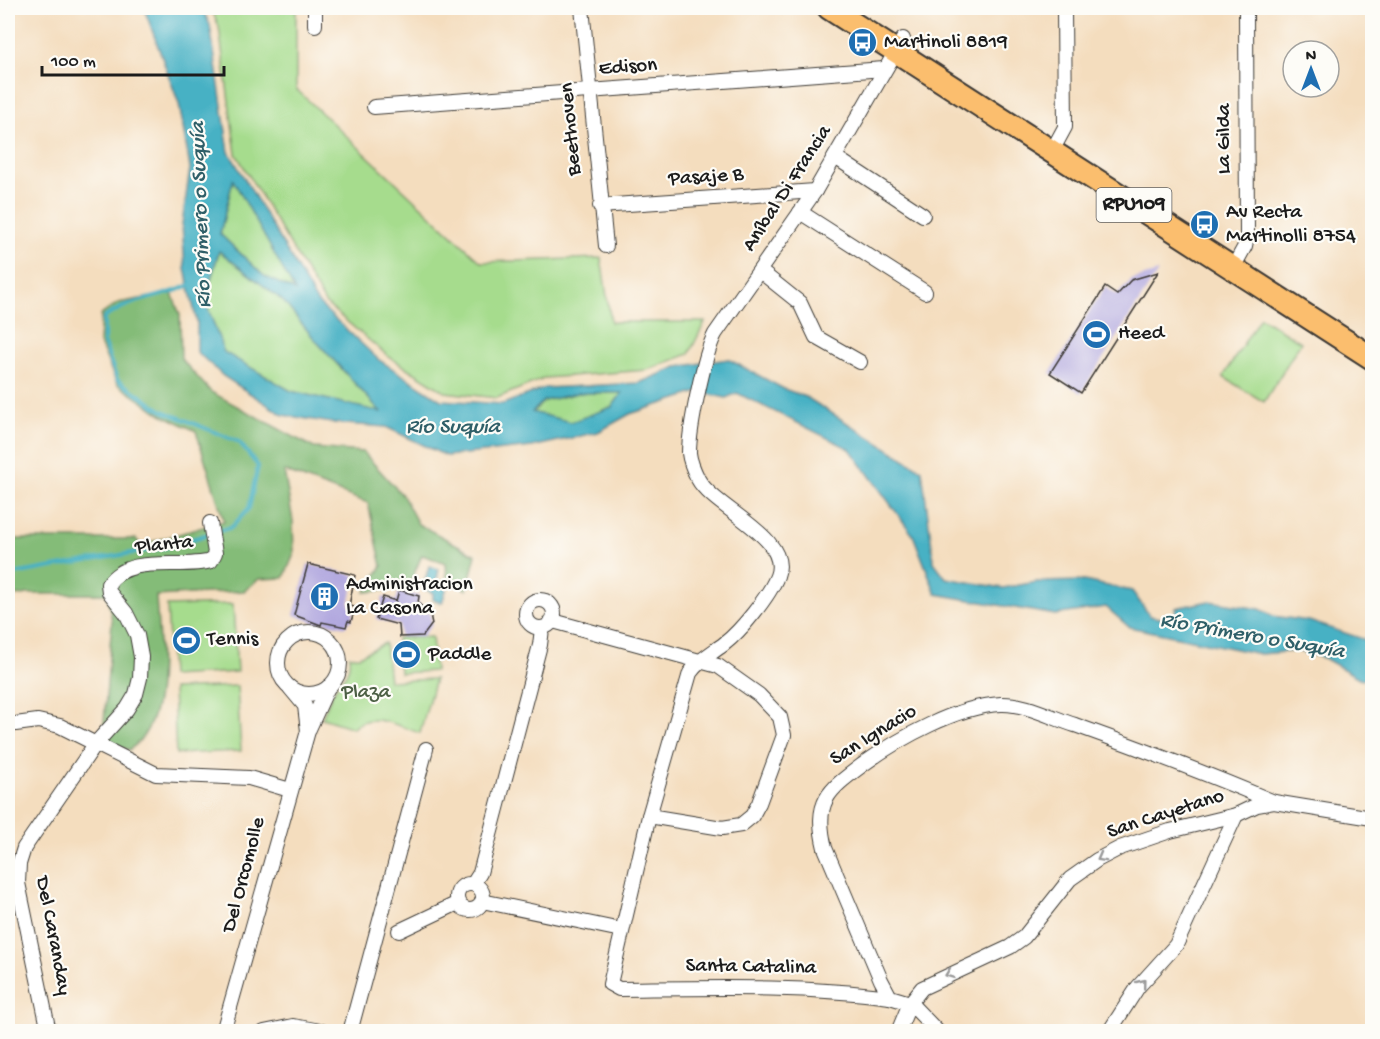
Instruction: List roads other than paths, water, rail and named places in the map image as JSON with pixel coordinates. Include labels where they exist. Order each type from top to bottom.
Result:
[{"type":"main road","name":"RPU109","points":[[829,8],[894,53],[1055,146],[1236,262],[1372,358]]},
{"type":"main road","name":"RPU109","points":[[854,8],[894,53]]},
{"type":"main road","name":"RPU109","points":[[1236,262],[1372,340]]},
{"type":"street","points":[[315,8],[315,26]]},
{"type":"street","name":"Beethoven","points":[[582,8],[600,206],[606,246]]},
{"type":"street","points":[[1055,146],[1065,127],[1064,8]]},
{"type":"street","name":"La Gilda","points":[[1236,262],[1246,236],[1246,8]]},
{"type":"street","name":"Edison","points":[[374,107],[589,93],[894,53]]},
{"type":"street","name":"Aníbal Di Francia","points":[[701,660],[737,631],[758,606],[777,577],[780,567],[771,543],[704,488],[693,468],[690,443],[708,349],[815,191],[894,53]]},
{"type":"street","points":[[835,157],[923,215]]},
{"type":"street","name":"Pasaje B","points":[[600,206],[815,191]]},
{"type":"street","points":[[800,212],[925,292]]},
{"type":"street","points":[[760,271],[800,303],[816,337],[860,362]]},
{"type":"street","name":"Planta","points":[[96,742],[127,709],[136,694],[140,678],[141,657],[137,635],[126,613],[109,592],[108,584],[118,575],[147,565],[211,561],[215,553],[215,541],[210,524]]},
{"type":"street","points":[[473,884],[483,862],[547,625],[701,660],[731,673],[775,709],[783,725],[784,735],[752,816],[741,825],[722,828],[649,816]]},
{"type":"street","points":[[289,687],[308,694],[328,687],[339,670],[337,650],[324,636],[304,632],[295,635],[281,650],[278,669],[289,687],[305,706],[308,731]]},
{"type":"street","points":[[482,901],[621,930],[649,816],[690,673],[701,660]]},
{"type":"street","name":"Del Orcomolle","points":[[224,1032],[290,790],[308,731],[328,687]]},
{"type":"street","name":"San Ignacio","points":[[890,997],[825,848],[820,829],[821,812],[825,798],[836,785],[878,754],[925,726],[993,705],[1017,706],[1148,751],[1274,802]]},
{"type":"street","points":[[8,725],[48,722],[96,742],[132,764],[156,774],[249,778],[290,790]]},
{"type":"street","name":"Del Caranday","points":[[49,1032],[18,883],[24,848],[96,742]]},
{"type":"street","points":[[350,1032],[426,749]]},
{"type":"street","name":"San Cayetano","points":[[898,1032],[915,994],[930,981],[993,957],[1024,937],[1070,879],[1097,860],[1120,848],[1170,831],[1236,815],[1257,805],[1274,802],[1372,818]]},
{"type":"street","points":[[1109,1032],[1138,987],[1176,945],[1236,815]]},
{"type":"street","name":"Del Caranday","points":[[8,855],[24,848]]},
{"type":"street","points":[[8,862],[18,883]]},
{"type":"street","points":[[458,903],[469,910],[477,908],[482,901],[482,893],[473,884]]},
{"type":"street","points":[[458,903],[457,895],[461,887],[473,884]]},
{"type":"street","points":[[399,931],[458,903]]},
{"type":"street","name":"Santa Catalina","points":[[621,930],[610,981],[611,987],[766,988],[853,992],[890,997]]},
{"type":"street","points":[[890,997],[910,1003],[938,1032]]},
{"type":"street","points":[[264,1032],[304,1027],[326,1032]]},
{"type":"water","name":"Río Suquía","points":[[144,8],[202,8],[210,25],[229,152],[317,302],[379,360],[441,400],[503,404],[545,388],[639,383],[677,367],[728,359],[784,389],[806,397],[922,470],[934,562],[946,578],[1003,588],[1036,582],[1084,581],[1132,591],[1150,616],[1174,621],[1176,608],[1209,601],[1260,609],[1273,616],[1309,621],[1372,642],[1372,681],[1359,678],[1324,658],[1297,651],[1260,654],[1129,627],[1106,607],[1055,615],[936,594],[913,535],[850,449],[737,393],[726,398],[698,392],[630,414],[598,432],[532,447],[446,456],[386,427],[332,423],[283,415],[223,376],[197,352],[197,323],[185,269],[182,224],[190,168],[179,104]],"holes":[[[233,180],[295,291],[264,276],[220,234]],[[219,251],[283,301],[381,412],[291,391],[224,352],[205,300]],[[578,393],[622,393],[612,407],[571,422],[532,412],[544,401]]]},
{"type":"water","points":[[429,566],[439,569],[436,583],[447,587],[442,603],[433,600],[433,593],[423,588]]},
{"type":"waterway","name":"Río Primero o Suquía","points":[[8,575],[166,547],[232,527],[249,508],[258,466],[239,442],[161,410],[117,380],[104,343],[104,318],[126,306],[192,284]]},
{"type":"place","name":"Martinoli 8819","points":[[863,43]]},
{"type":"place","name":"Av Recta Martinolli 8754","points":[[1205,225]]},
{"type":"place","name":"Heed","points":[[1097,334]]},
{"type":"place","name":"Administracion La Casona","points":[[325,597]]},
{"type":"place","name":"Tennis","points":[[186,640]]},
{"type":"place","name":"Paddle","points":[[407,655]]},
{"type":"park label","name":"Plaza","points":[[366,693]]}]
